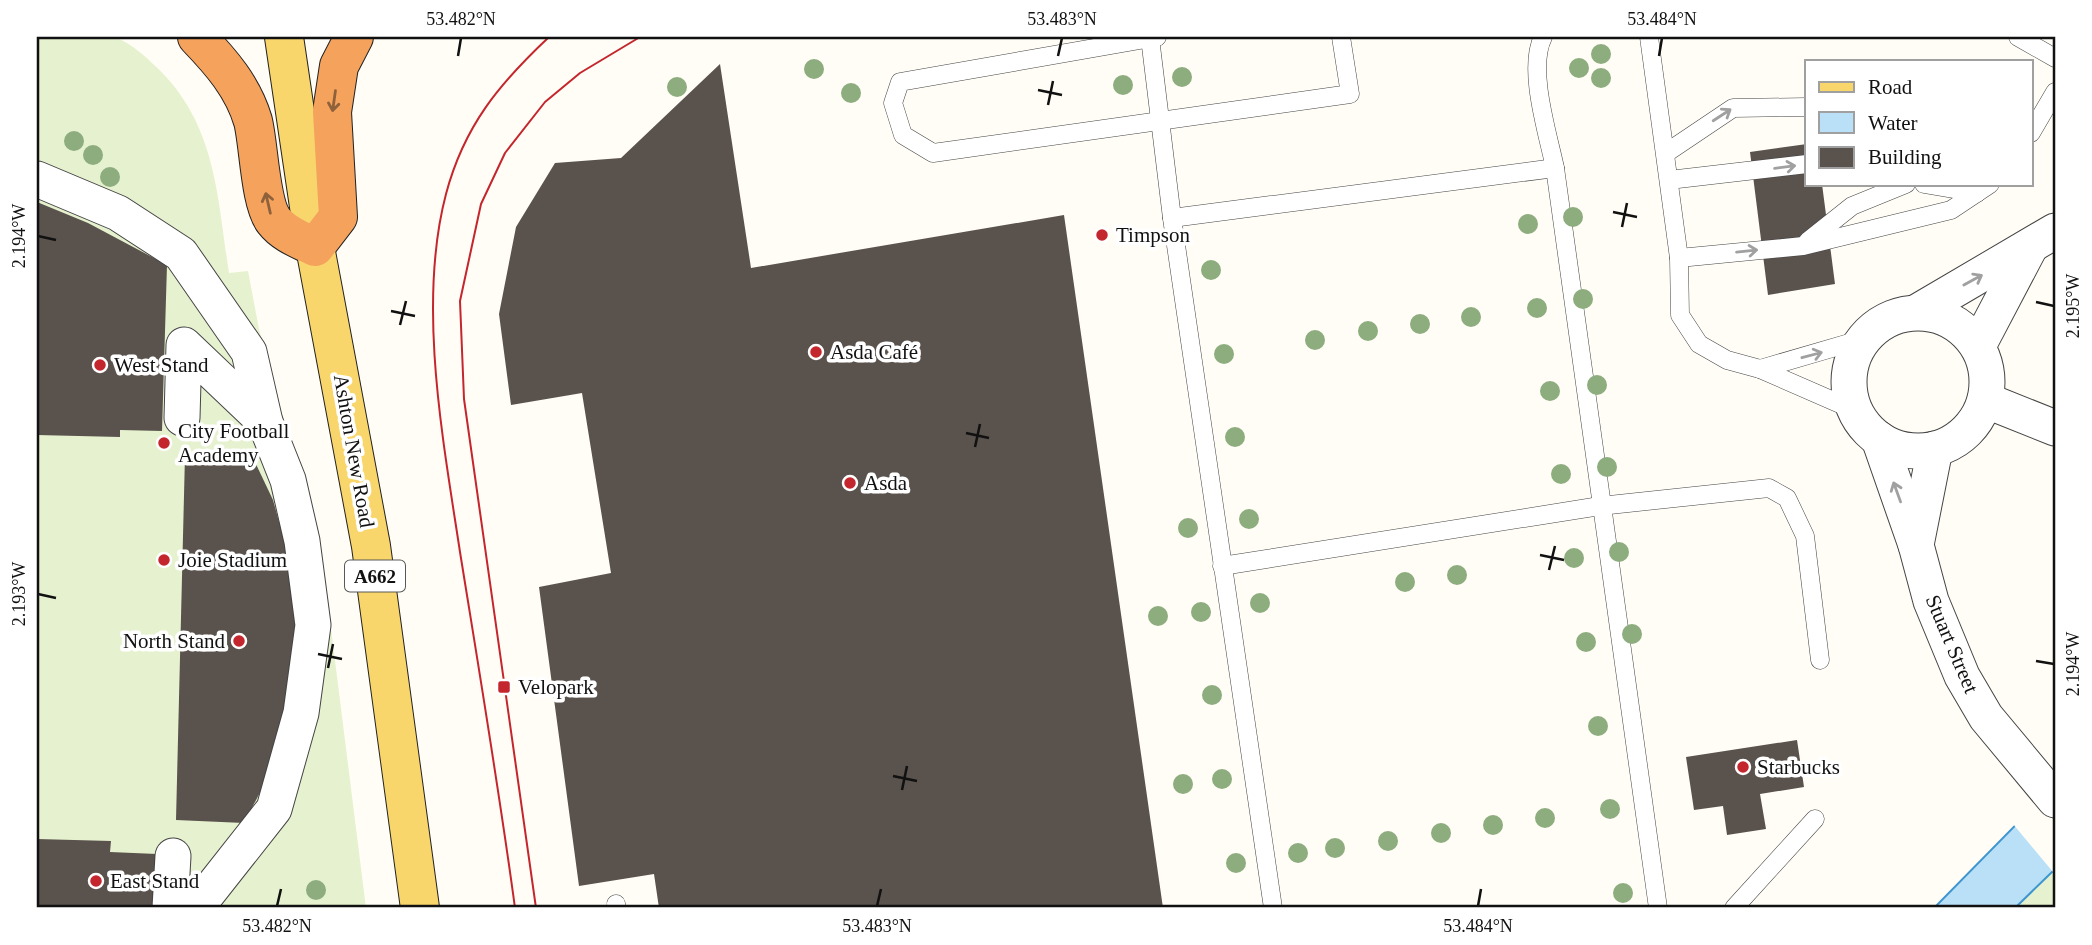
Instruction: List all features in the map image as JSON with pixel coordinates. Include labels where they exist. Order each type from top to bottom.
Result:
[{"type":"highway","points":[[197,37],[226,68],[242,94],[252,121],[272,219],[287,233],[315,247],[338,217],[332,113],[339,66],[354,37]]},
{"type":"main road","name":"Ashton New Road","points":[[284,37],[315,247],[371,546],[420,908]]},
{"type":"street","points":[[37,179],[118,213],[181,254],[249,352],[265,422],[288,480],[302,541],[313,625],[301,713],[274,809],[208,894],[176,908]]},
{"type":"street","points":[[1917,312],[1945,317],[1964,330],[1978,346],[1985,363],[1985,400],[1966,431],[1935,449],[1916,452],[1896,448],[1879,439],[1868,431],[1854,410],[1848,373],[1863,339],[1887,319],[1917,312],[2042,240]]},
{"type":"street","points":[[1978,346],[2042,240]]},
{"type":"street","points":[[182,418],[184,345],[265,422]]},
{"type":"street","points":[[1985,400],[2055,428]]},
{"type":"street","name":"Stuart Street","points":[[1879,439],[1916,545],[1931,601],[1962,676],[1986,717],[2046,789]]},
{"type":"street","name":"Stuart Street","points":[[1916,545],[1935,449]]},
{"type":"street","points":[[170,908],[173,856]]},
{"type":"lane","points":[[1273,908],[1172,218],[1162,119],[1154,37],[900,82],[893,103],[903,135],[933,153],[1162,119],[1350,94],[1341,37]]},
{"type":"lane","points":[[1543,37],[1539,45],[1538,83],[1555,168],[1658,908]]},
{"type":"lane","points":[[1649,37],[1679,258],[1680,315],[1699,344],[1727,360],[1760,369],[1854,410]]},
{"type":"lane","points":[[2030,40],[2055,58]]},
{"type":"lane","points":[[2032,131],[2055,92]]},
{"type":"lane","points":[[1666,153],[1733,108],[1805,107]]},
{"type":"lane","points":[[1669,180],[1805,164]]},
{"type":"lane","points":[[1172,218],[1555,168]]},
{"type":"lane","points":[[1803,246],[1852,206],[1901,186]]},
{"type":"lane","points":[[1954,186],[1984,188]]},
{"type":"lane","points":[[1679,258],[1803,246],[1951,210],[1984,188]]},
{"type":"lane","points":[[1760,369],[1863,339]]},
{"type":"lane","points":[[1222,566],[1600,506],[1769,488],[1787,498],[1805,536],[1820,660]]},
{"type":"lane","points":[[1734,908],[1815,819]]},
{"type":"green space","name":"Joie Stadium","points":[[94,35],[117,38],[128,43],[173,85],[201,134],[216,187],[229,273],[248,271],[259,329],[322,557],[366,908],[37,908],[37,37]]},
{"type":"green space","points":[[2053,871],[2055,908],[2015,908]]},
{"type":"water","points":[[2055,785],[2053,871],[2015,908],[1934,908]]},
{"type":"pier","points":[[2055,782],[2055,870],[2053,872],[2013,824]]},
{"type":"building","name":"Asda","points":[[720,64],[751,268],[1064,215],[1163,908],[659,908],[654,874],[579,886],[539,587],[611,573],[582,393],[511,405],[499,314],[516,227],[555,163],[621,158]]},
{"type":"building","points":[[1805,144],[1805,186],[1822,186],[1835,284],[1768,295],[1750,152]]},
{"type":"building","name":"West Stand","points":[[37,202],[88,223],[167,265],[162,431],[120,430],[120,437],[37,435]]},
{"type":"building","name":"North Stand","points":[[185,455],[253,458],[273,500],[295,580],[297,661],[266,781],[244,823],[176,820]]},
{"type":"building","points":[[1797,740],[1804,787],[1760,794],[1766,829],[1727,835],[1723,806],[1694,810],[1686,757]]},
{"type":"building","name":"East Stand","points":[[37,839],[111,841],[110,852],[157,854],[154,908],[37,908]]},
{"type":"tram line","points":[[515,908],[440,419],[433,326],[434,281],[438,236],[446,194],[463,147],[499,89],[549,37]]},
{"type":"tram line","points":[[536,908],[464,399],[460,301],[481,204],[505,153],[545,102],[580,73],[640,37]]},
{"type":"place","name":"Timpson","points":[[1102,235]]},
{"type":"place","name":"Asda Café","points":[[816,352]]},
{"type":"place","name":"West Stand","points":[[100,365]]},
{"type":"place","name":"City Football Academy","points":[[164,443]]},
{"type":"place","name":"Asda","points":[[850,483]]},
{"type":"place","name":"Joie Stadium","points":[[164,560]]},
{"type":"place","name":"North Stand","points":[[239,641]]},
{"type":"place","name":"Velopark","points":[[504,687]]},
{"type":"place","name":"Starbucks","points":[[1743,767]]},
{"type":"place","name":"East Stand","points":[[96,881]]}]
